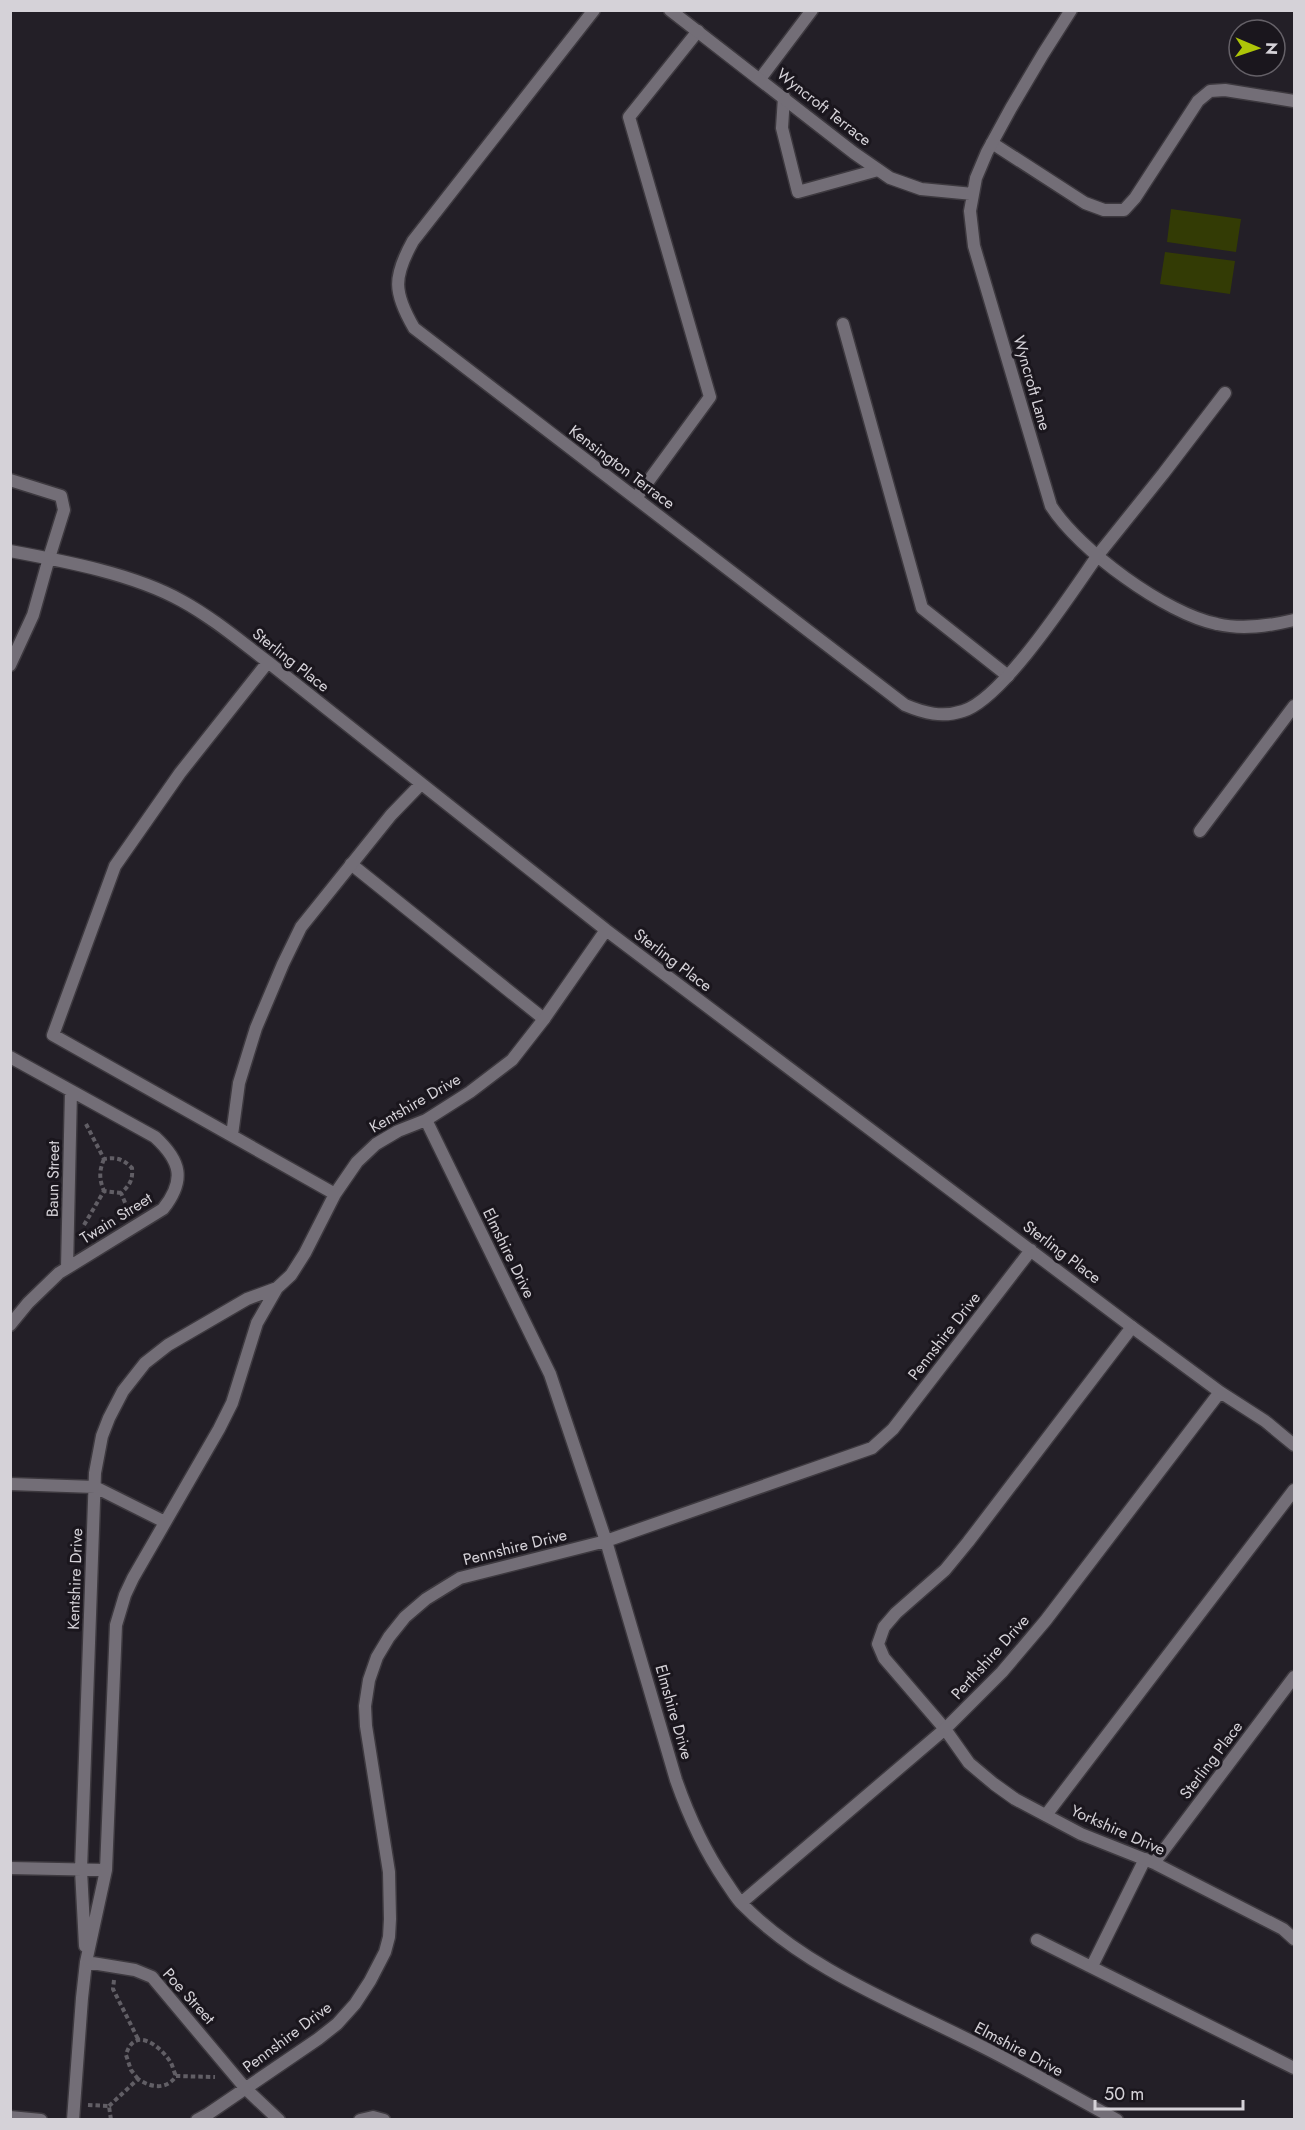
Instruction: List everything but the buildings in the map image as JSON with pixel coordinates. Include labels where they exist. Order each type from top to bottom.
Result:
[{"type":"street","name":"Kensington Terrace","points":[[594,10],[413,241],[402,260],[398,276],[399,297],[414,328],[429,341],[905,705],[924,713],[947,715],[965,711],[982,702],[1008,676],[1098,555],[1225,393]]},
{"type":"street","name":"Wyncroft Terrace","points":[[670,10],[854,153],[890,178],[921,189],[973,194]]},
{"type":"street","points":[[760,79],[812,10]]},
{"type":"street","name":"Wyncroft Lane","points":[[1071,10],[1042,54],[992,143],[976,178],[970,211],[974,246],[1052,506],[1062,522],[1098,555],[1134,584],[1169,606],[1201,620],[1239,627],[1267,626],[1294,620]]},
{"type":"street","points":[[636,498],[710,397],[629,117],[698,31]]},
{"type":"street","points":[[992,143],[1085,203],[1104,210],[1124,210],[1135,198],[1198,101],[1210,91],[1225,90],[1294,101]]},
{"type":"street","points":[[784,97],[782,128],[798,192],[878,170]]},
{"type":"street","points":[[843,324],[922,608],[1008,676]]},
{"type":"street","points":[[10,480],[61,496],[64,510],[33,615],[10,665]]},
{"type":"street","name":"Sterling Place","points":[[10,551],[49,558],[151,587],[182,600],[212,620],[606,930],[1132,1327],[1220,1392],[1265,1421],[1294,1445]]},
{"type":"street","points":[[268,662],[180,772],[116,866],[53,1035],[334,1194]]},
{"type":"street","points":[[1200,831],[1294,706]]},
{"type":"street","points":[[232,1135],[239,1083],[256,1028],[301,927],[391,815],[421,784]]},
{"type":"street","points":[[351,864],[544,1019]]},
{"type":"street","name":"Kentshire Drive","points":[[73,2120],[86,1962],[106,1870],[116,1625],[133,1578],[232,1403],[257,1323],[277,1288],[291,1275],[305,1253],[334,1194],[357,1162],[376,1144],[398,1131],[426,1120],[470,1092],[512,1060],[544,1019],[606,930]]},
{"type":"street","name":"Twain Street","points":[[10,1058],[155,1137],[167,1148],[177,1168],[174,1196],[164,1209],[59,1273],[28,1303],[10,1325]]},
{"type":"street","name":"Baun Street","points":[[68,1268],[71,1091]]},
{"type":"street","name":"Elmshire Drive","points":[[426,1120],[550,1374],[606,1540],[676,1780],[689,1817],[703,1844],[741,1903],[776,1935],[807,1957],[999,2055],[1117,2120]]},
{"type":"street","name":"Pennshire Drive","points":[[197,2120],[246,2089],[337,2024],[365,1989],[385,1952],[389,1937],[389,1881],[365,1706],[374,1665],[389,1637],[405,1617],[426,1599],[460,1578],[606,1540],[873,1448],[893,1429],[1031,1250]]},
{"type":"street","name":"Kentshire Drive","points":[[86,1962],[81,1870],[97,1457],[109,1418],[123,1390],[145,1363],[168,1345],[247,1299],[277,1288]]},
{"type":"street","name":"Yorkshire Drive","points":[[1132,1327],[945,1570],[896,1613],[884,1627],[878,1644],[884,1658],[945,1729],[969,1763],[1015,1798],[1081,1834],[1150,1861],[1283,1929],[1294,1938]]},
{"type":"street","name":"Perthshire Drive","points":[[741,1903],[945,1729],[1002,1671],[1046,1620],[1220,1392]]},
{"type":"street","points":[[10,1484],[95,1487],[165,1522]]},
{"type":"street","points":[[1046,1815],[1294,1490]]},
{"type":"street","name":"Sterling Place","points":[[1092,1966],[1150,1861],[1294,1677]]},
{"type":"street","points":[[10,1868],[106,1870]]},
{"type":"street","points":[[1037,1940],[1294,2068]]},
{"type":"street","name":"Poe Street","points":[[86,1962],[135,1970],[152,1977],[246,2089],[279,2120]]},
{"type":"street","points":[[10,2117],[41,2120]]},
{"type":"street","points":[[360,2120],[373,2117],[384,2120]]},
{"type":"path","points":[[84,1120],[104,1159]]},
{"type":"path","points":[[104,1159],[100,1168],[100,1180],[104,1191]]},
{"type":"path","points":[[104,1159],[125,1160],[132,1168],[133,1178],[129,1186],[121,1193],[104,1191]]},
{"type":"path","points":[[68,1240],[83,1227],[104,1191]]},
{"type":"path","points":[[121,1193],[135,1227]]},
{"type":"path","points":[[115,1967],[112,1989],[138,2039]]},
{"type":"path","points":[[138,2039],[150,2042],[162,2051],[176,2076],[171,2083],[164,2086],[151,2085],[138,2079],[126,2060],[131,2043],[138,2039]]},
{"type":"path","points":[[176,2076],[219,2077],[231,2070]]},
{"type":"path","points":[[74,2104],[109,2106],[138,2079]]},
{"type":"path","points":[[109,2106],[111,2120]]},
{"type":"green space","points":[[1171,209],[1241,219],[1236,252],[1167,242]]},
{"type":"green space","points":[[1165,252],[1235,261],[1230,294],[1160,284]]}]
